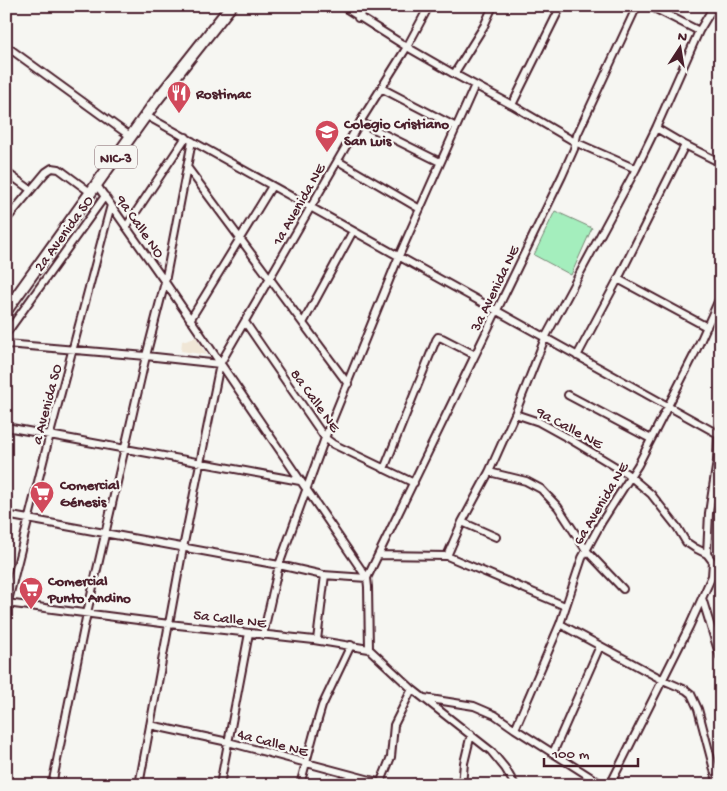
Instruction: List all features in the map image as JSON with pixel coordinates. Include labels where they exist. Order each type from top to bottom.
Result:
[{"type":"main road","name":"NIC-3","points":[[6,311],[130,136],[231,6]]},
{"type":"street","points":[[342,6],[406,47],[575,142],[636,169]]},
{"type":"street","points":[[358,18],[367,6]]},
{"type":"street","name":"1a Avenida NE","points":[[139,785],[183,548],[220,364],[429,6]]},
{"type":"street","points":[[454,74],[484,26],[493,6]]},
{"type":"street","points":[[512,105],[561,6]]},
{"type":"street","name":"3a Avenida NE","points":[[367,578],[562,176],[574,149],[576,135],[637,6]]},
{"type":"street","points":[[650,6],[699,31]]},
{"type":"street","points":[[447,556],[515,414],[545,338],[636,169],[699,31],[714,6]]},
{"type":"street","points":[[6,46],[130,136]]},
{"type":"street","points":[[263,634],[279,565],[325,438],[399,256],[475,85]]},
{"type":"street","points":[[380,88],[456,127]]},
{"type":"street","points":[[146,115],[718,434]]},
{"type":"street","points":[[360,122],[440,162]]},
{"type":"street","points":[[656,128],[721,163]]},
{"type":"street","points":[[66,785],[52,783],[124,448],[164,282],[188,167],[189,139]]},
{"type":"street","points":[[126,227],[189,139]]},
{"type":"street","points":[[577,356],[685,145]]},
{"type":"street","points":[[338,161],[420,209]]},
{"type":"street","points":[[188,167],[348,384]]},
{"type":"street","name":"9a Calle NO","points":[[31,190],[46,172],[52,168],[59,169],[105,196],[367,578]]},
{"type":"street","points":[[6,172],[31,190],[6,220]]},
{"type":"street","points":[[190,320],[272,186]]},
{"type":"street","name":"2a Avenida SO","points":[[6,334],[105,196]]},
{"type":"street","name":"a Avenida SO","points":[[7,605],[111,205]]},
{"type":"street","points":[[303,323],[354,231]]},
{"type":"street","points":[[618,279],[707,327]]},
{"type":"street","name":"6a Avenida NE","points":[[514,730],[560,624],[582,558],[651,439],[721,295]]},
{"type":"street","name":"8a Calle NE","points":[[245,322],[325,438],[333,444],[414,483]]},
{"type":"street","points":[[384,469],[438,337],[475,355]]},
{"type":"street","points":[[6,344],[220,364]]},
{"type":"street","points":[[568,395],[651,439]]},
{"type":"street","name":"9a Calle NE","points":[[515,414],[539,422],[630,476],[651,494],[677,527],[686,542],[708,554]]},
{"type":"street","points":[[610,785],[689,627],[712,576],[713,562],[708,554],[709,513],[717,461],[718,434],[721,426]]},
{"type":"street","points":[[6,427],[300,481]]},
{"type":"street","points":[[488,472],[526,481],[541,489],[558,507],[586,550],[623,589]]},
{"type":"street","points":[[6,515],[324,575],[367,578],[369,648],[412,689],[491,751],[505,768],[515,785]]},
{"type":"street","points":[[462,522],[496,537]]},
{"type":"street","points":[[379,555],[447,556],[565,606]]},
{"type":"street","points":[[317,640],[324,575]]},
{"type":"street","points":[[702,598],[721,660]]},
{"type":"street","name":"5a Calle NE","points":[[7,605],[317,640],[369,648]]},
{"type":"street","points":[[560,624],[691,694],[698,709],[719,784]]},
{"type":"street","points":[[220,785],[249,633]]},
{"type":"street","points":[[300,785],[322,706],[351,645]]},
{"type":"street","points":[[552,753],[600,646]]},
{"type":"street","points":[[380,783],[390,757],[394,725],[412,689]]},
{"type":"street","points":[[423,698],[474,706],[495,715],[514,730],[603,785]]},
{"type":"street","name":"4a Calle NE","points":[[150,725],[228,742],[389,785]]},
{"type":"street","points":[[462,785],[464,763],[471,734]]},
{"type":"street","points":[[6,780],[13,785]]},
{"type":"shaded area","points":[[196,337],[207,355],[181,351],[182,341]]},
{"type":"green space","points":[[555,211],[592,228],[571,275],[534,255]]},
{"type":"place","name":"Rostimac","points":[[179,114]]},
{"type":"place","name":"Colegio Cristiano San Luis","points":[[327,153]]},
{"type":"place","name":"Comercial Génesis","points":[[42,514]]},
{"type":"place","name":"Comercial Punto Andino","points":[[31,610]]}]
